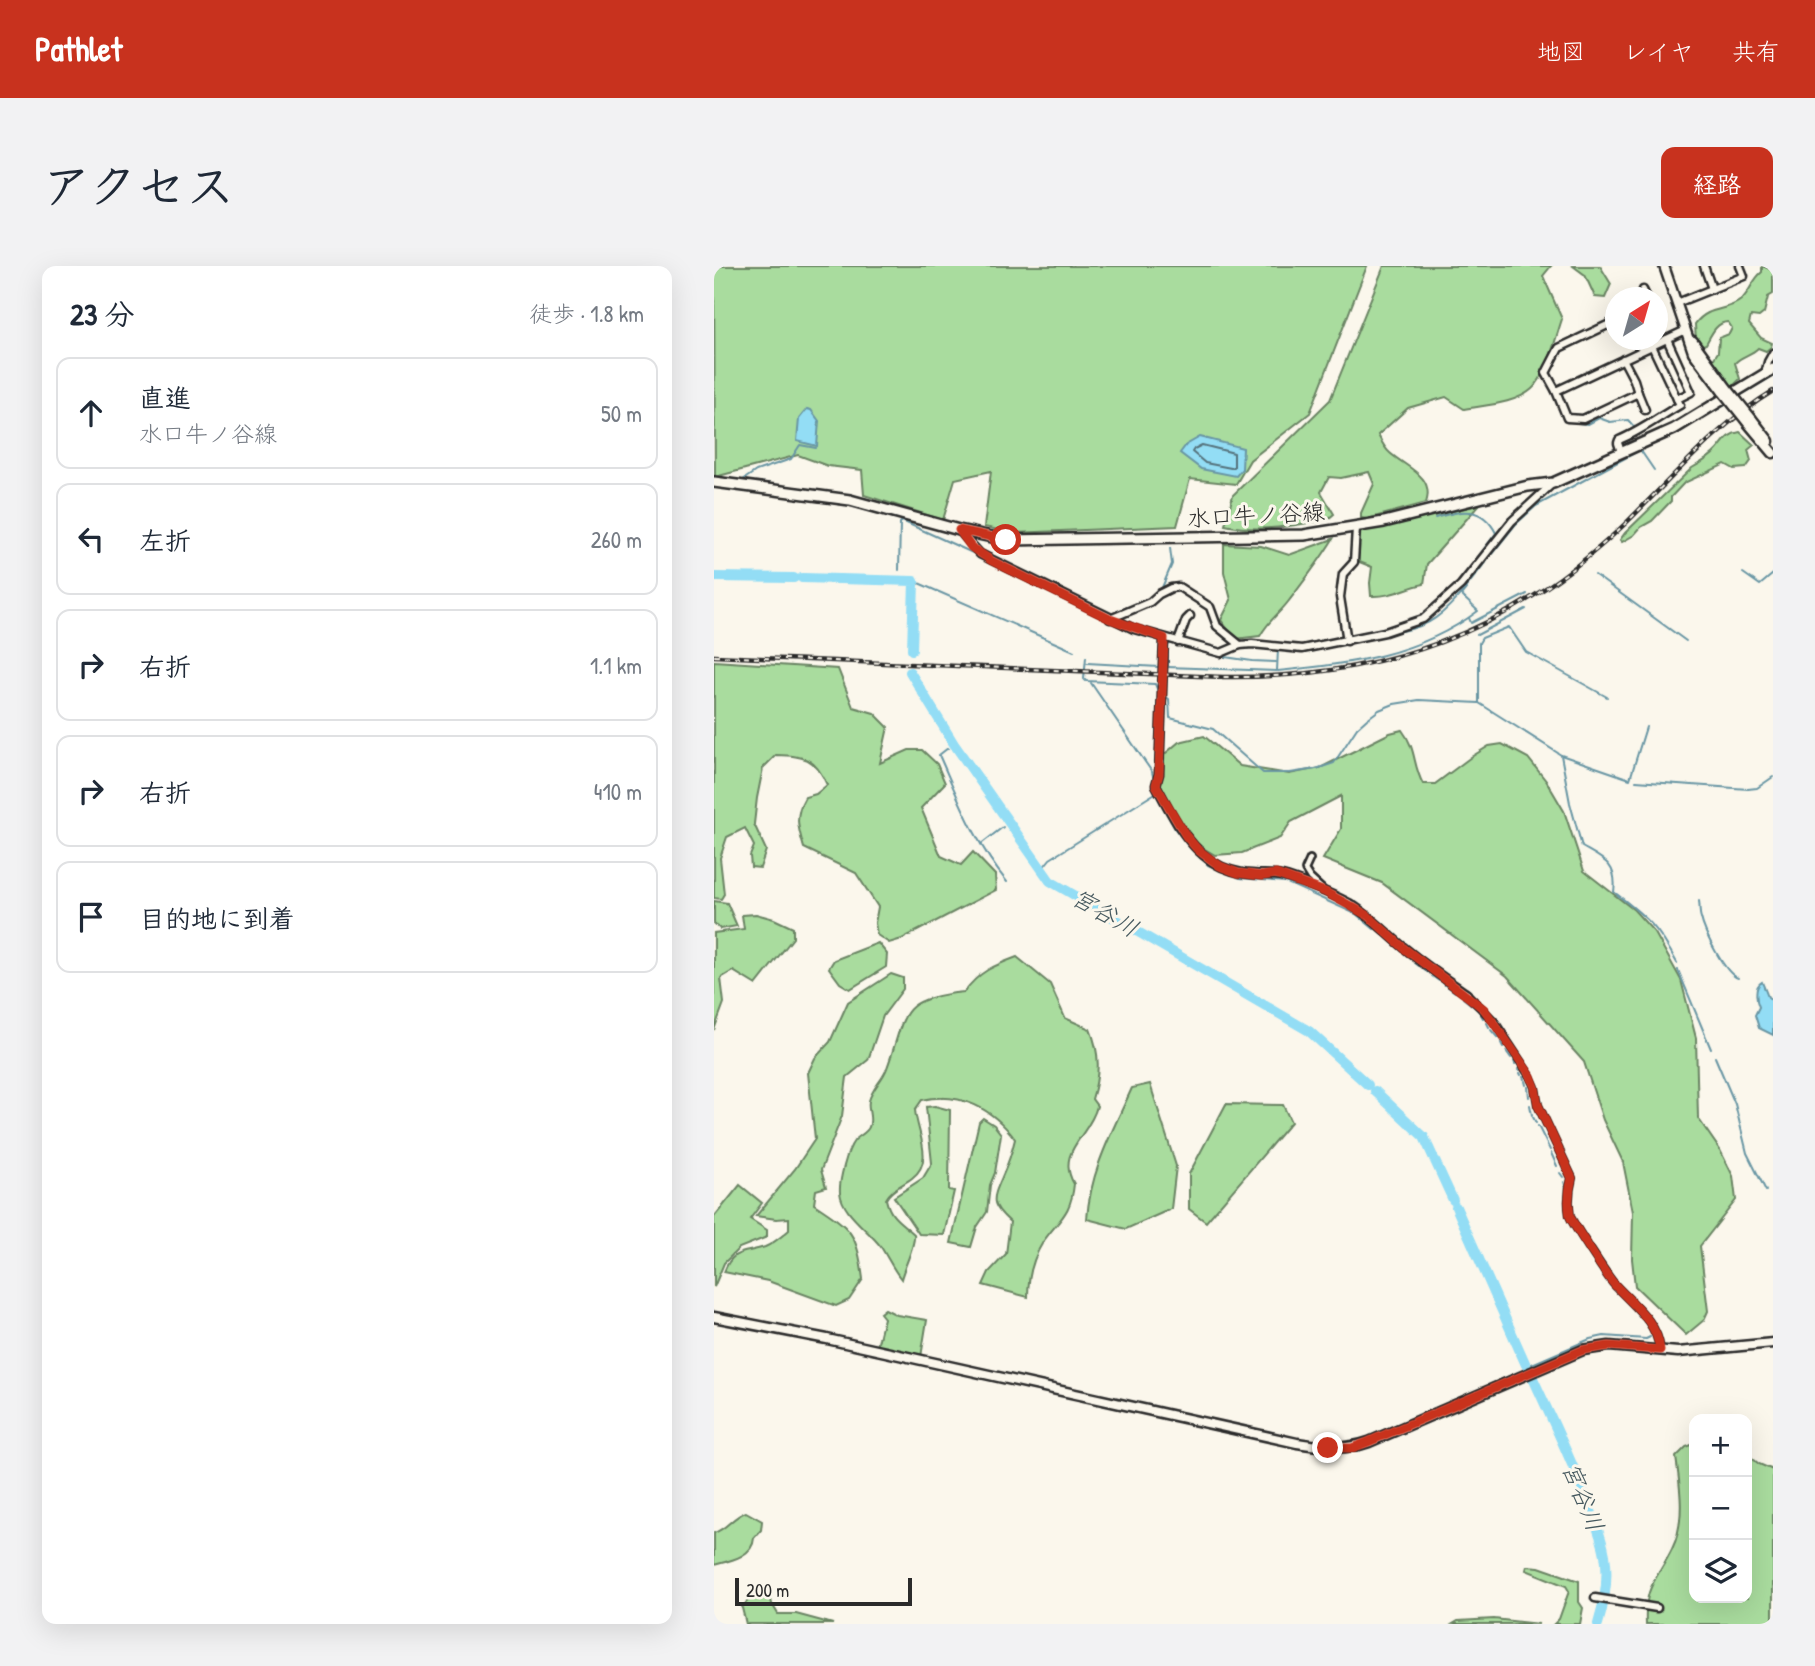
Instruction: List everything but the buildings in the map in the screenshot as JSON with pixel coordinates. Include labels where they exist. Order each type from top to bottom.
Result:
[{"type":"main road","name":"水口牛ノ谷線","points":[[714,482],[850,500],[1006,540],[1304,535],[1356,528],[1528,486],[1553,483],[1674,429],[1769,371]]},
{"type":"street","points":[[1664,266],[1686,330],[1725,390],[1773,453]]},
{"type":"street","points":[[1704,266],[1712,289]]},
{"type":"street","points":[[1677,303],[1744,276],[1740,266]]},
{"type":"street","points":[[1605,326],[1559,348],[1546,373],[1567,418],[1583,419],[1638,393]]},
{"type":"street","points":[[1668,339],[1686,330]]},
{"type":"street","points":[[1668,341],[1691,392],[1677,399]]},
{"type":"street","points":[[1556,391],[1643,350]]},
{"type":"street","points":[[1621,452],[1619,440],[1639,432],[1680,405],[1654,350]]},
{"type":"street","points":[[1769,371],[1768,362],[1773,353]]},
{"type":"street","points":[[1623,359],[1645,410]]},
{"type":"street","points":[[1666,375],[1680,368]]},
{"type":"street","points":[[1749,420],[1773,446]]},
{"type":"street","points":[[959,530],[971,547],[980,554],[1110,619],[1164,638],[1221,653],[1240,645],[1252,644],[1302,649],[1347,641],[1416,623],[1435,611],[1461,585],[1512,521],[1553,483]]},
{"type":"street","points":[[1347,641],[1340,597],[1343,574],[1354,562],[1356,528]]},
{"type":"street","points":[[1110,619],[1150,603],[1171,588],[1179,587],[1210,607],[1217,626],[1240,645]]},
{"type":"street","points":[[1178,642],[1186,620],[1191,616]]},
{"type":"street","points":[[1164,638],[1159,774],[1153,786],[1186,836],[1198,850],[1220,866],[1238,873],[1262,876],[1276,874],[1325,892],[1367,915],[1405,949],[1467,994],[1494,1021],[1531,1076],[1538,1105],[1572,1178],[1569,1189],[1570,1217],[1613,1282],[1646,1317],[1659,1337],[1660,1350]]},
{"type":"street","points":[[1310,859],[1306,870],[1310,878],[1325,892]]},
{"type":"street","points":[[714,1317],[1335,1449],[1352,1448],[1368,1442],[1583,1350],[1609,1346],[1678,1352],[1773,1343]]},
{"type":"street","points":[[1595,1598],[1657,1608]]},
{"type":"green space","points":[[714,266],[1367,266],[1310,413],[1250,460],[1236,484],[1190,479],[1177,526],[1014,533],[984,527],[991,471],[955,479],[943,520],[864,495],[862,470],[828,466],[798,455],[715,477]]},
{"type":"green space","points":[[1384,266],[1551,266],[1543,276],[1562,319],[1542,376],[1525,394],[1500,403],[1464,409],[1446,397],[1408,408],[1378,435],[1388,451],[1423,479],[1428,494],[1426,503],[1367,519],[1361,518],[1374,484],[1369,472],[1341,478],[1329,477],[1321,492],[1334,514],[1328,519],[1263,528],[1225,525],[1233,495],[1330,400]]},
{"type":"green space","points":[[1573,266],[1600,266],[1611,284],[1610,287],[1605,287],[1605,298],[1595,297],[1585,275]]},
{"type":"green space","points":[[1762,266],[1773,270],[1773,294],[1768,297],[1764,313],[1759,317],[1751,316],[1749,324],[1761,338],[1772,343],[1766,351],[1758,348],[1735,363],[1740,379],[1733,386],[1724,381],[1711,363],[1718,352],[1719,338],[1729,334],[1732,328],[1728,322],[1720,324],[1706,344],[1700,346],[1696,342],[1695,324],[1706,314],[1741,300],[1762,272]]},
{"type":"green space","points":[[1740,432],[1754,445],[1748,450],[1751,461],[1746,468],[1734,469],[1725,464],[1684,483],[1652,521],[1634,535],[1622,542],[1620,540],[1692,468],[1711,455],[1729,436]]},
{"type":"green space","points":[[1479,505],[1427,564],[1424,584],[1392,594],[1371,596],[1372,567],[1357,561],[1358,531]]},
{"type":"green space","points":[[1333,539],[1306,579],[1260,636],[1235,639],[1221,620],[1231,600],[1224,572],[1224,544],[1261,546],[1289,555]]},
{"type":"green space","points":[[714,661],[838,669],[853,707],[874,713],[888,727],[880,763],[909,750],[922,750],[937,764],[945,783],[921,808],[941,856],[961,865],[973,852],[995,875],[996,890],[902,939],[889,943],[877,935],[875,923],[878,907],[856,873],[804,848],[799,828],[799,810],[805,797],[816,794],[827,785],[823,776],[808,760],[776,755],[763,768],[757,798],[754,824],[766,850],[760,868],[751,867],[750,856],[754,846],[745,828],[727,837],[720,858],[724,894],[721,899],[714,898]]},
{"type":"green space","points":[[1402,730],[1410,744],[1423,784],[1435,784],[1489,746],[1502,744],[1528,758],[1547,782],[1564,811],[1584,871],[1634,910],[1655,933],[1681,980],[1696,1038],[1698,1118],[1720,1150],[1733,1176],[1736,1200],[1700,1246],[1708,1311],[1704,1320],[1686,1335],[1635,1286],[1632,1259],[1633,1212],[1623,1162],[1603,1120],[1584,1062],[1507,976],[1382,883],[1323,859],[1341,829],[1341,796],[1291,822],[1280,838],[1242,853],[1215,855],[1193,842],[1161,785],[1160,758],[1179,742],[1204,736],[1240,766],[1289,774],[1320,768],[1390,733]]},
{"type":"green space","points":[[714,901],[727,903],[737,926],[720,929],[714,923]]},
{"type":"green space","points":[[756,914],[793,928],[793,938],[756,985],[733,971],[721,978],[724,1003],[714,1030],[714,933],[744,929],[742,915]]},
{"type":"green space","points":[[878,943],[887,954],[886,967],[850,989],[840,983],[829,968],[834,960]]},
{"type":"green space","points":[[1017,957],[1050,984],[1065,1018],[1090,1029],[1096,1047],[1098,1072],[1092,1099],[1097,1106],[1071,1153],[1069,1172],[1074,1184],[1070,1203],[1036,1255],[1030,1275],[1028,1297],[983,1285],[989,1272],[1006,1254],[1010,1222],[996,1206],[995,1197],[1015,1139],[997,1119],[974,1105],[949,1098],[922,1100],[915,1110],[923,1146],[922,1163],[912,1178],[886,1199],[893,1215],[914,1234],[912,1249],[901,1279],[881,1247],[851,1215],[842,1200],[841,1181],[849,1151],[854,1141],[869,1127],[870,1096],[885,1072],[908,1012],[926,999],[964,992],[988,970]]},
{"type":"green space","points":[[891,974],[903,978],[903,989],[883,1016],[868,1060],[847,1077],[842,1116],[821,1170],[826,1187],[816,1190],[814,1204],[837,1220],[850,1234],[858,1251],[863,1279],[849,1300],[836,1306],[768,1281],[724,1272],[735,1255],[765,1247],[789,1230],[789,1218],[756,1216],[795,1169],[815,1139],[808,1073],[815,1058],[830,1042],[848,1002]]},
{"type":"green space","points":[[1150,1084],[1176,1166],[1171,1209],[1126,1229],[1087,1219],[1093,1184],[1110,1135],[1132,1088]]},
{"type":"green space","points":[[1226,1104],[1283,1105],[1291,1122],[1206,1222],[1189,1209],[1189,1174]]},
{"type":"green space","points":[[935,1106],[950,1110],[949,1190],[954,1191],[944,1235],[919,1234],[894,1197],[923,1178],[932,1163],[926,1107]]},
{"type":"green space","points":[[983,1118],[1001,1134],[987,1212],[977,1227],[971,1247],[951,1243],[979,1122]]},
{"type":"green space","points":[[740,1185],[762,1203],[750,1219],[767,1230],[767,1237],[739,1248],[724,1263],[714,1287],[714,1217]]},
{"type":"green space","points":[[885,1309],[897,1315],[927,1320],[921,1357],[877,1347],[884,1318],[880,1313]]},
{"type":"green space","points":[[1689,1446],[1689,1603],[1752,1603],[1752,1458],[1773,1470],[1773,1624],[1646,1624],[1649,1591],[1672,1549],[1679,1527],[1681,1503],[1676,1457]]},
{"type":"green space","points":[[746,1512],[762,1521],[761,1530],[754,1538],[753,1544],[745,1554],[714,1565],[714,1533]]},
{"type":"green space","points":[[1527,1566],[1539,1567],[1579,1581],[1579,1602],[1583,1608],[1580,1624],[1554,1624],[1559,1619],[1569,1591],[1566,1586],[1526,1570]]},
{"type":"green space","points":[[769,1591],[778,1614],[796,1614],[833,1624],[746,1624],[742,1608],[753,1594]]},
{"type":"green space","points":[[1494,1619],[1539,1624],[1453,1624],[1458,1621]]},
{"type":"water","points":[[807,409],[811,410],[819,421],[817,446],[797,441],[799,419]]},
{"type":"water","points":[[1200,437],[1243,448],[1242,469],[1236,476],[1201,469],[1180,453],[1186,445]]},
{"type":"water","points":[[1762,982],[1768,997],[1773,1001],[1773,1035],[1759,1028],[1755,1015],[1759,1007],[1757,990]]},
{"type":"waterway","points":[[1738,397],[1773,376]]},
{"type":"waterway","points":[[1692,423],[1727,404]]},
{"type":"waterway","points":[[1578,423],[1588,424],[1599,418],[1610,422],[1628,420],[1636,429]]},
{"type":"waterway","points":[[1492,554],[1516,524],[1536,506],[1653,443]]},
{"type":"waterway","points":[[740,482],[756,471],[791,459],[800,445],[816,448]]},
{"type":"waterway","points":[[1641,451],[1654,470]]},
{"type":"waterway","points":[[758,482],[812,490]]},
{"type":"waterway","points":[[818,491],[841,494]]},
{"type":"waterway","points":[[854,496],[899,509]]},
{"type":"waterway","points":[[1435,518],[1469,512],[1484,517],[1496,533],[1465,574]]},
{"type":"waterway","points":[[899,570],[902,521],[975,554]]},
{"type":"waterway","points":[[1161,590],[1172,564],[1170,548]]},
{"type":"waterway","points":[[1391,633],[1420,626],[1437,617],[1460,594],[1487,560]]},
{"type":"waterway","points":[[1743,573],[1760,585],[1773,574]]},
{"type":"waterway","points":[[1595,575],[1686,641]]},
{"type":"waterway","name":"宮谷川","points":[[714,577],[794,578]]},
{"type":"waterway","name":"宮谷川","points":[[802,578],[914,581],[912,650]]},
{"type":"waterway","points":[[914,581],[1074,651]]},
{"type":"waterway","points":[[1043,588],[1089,611]]},
{"type":"waterway","points":[[1278,671],[1357,661],[1407,648],[1432,638],[1478,611],[1461,595],[1466,589]]},
{"type":"waterway","points":[[1469,618],[1471,623],[1527,594]]},
{"type":"waterway","points":[[1477,635],[1526,609]]},
{"type":"waterway","points":[[1479,703],[1479,643],[1482,638],[1509,627],[1526,652],[1607,697]]},
{"type":"waterway","points":[[1168,666],[1170,643],[1213,654]]},
{"type":"waterway","points":[[1167,667],[1277,671],[1278,649]]},
{"type":"waterway","points":[[1086,657],[1086,681],[1155,684],[1158,691]]},
{"type":"waterway","points":[[1225,657],[1276,662]]},
{"type":"waterway","points":[[1087,663],[1159,667]]},
{"type":"waterway","name":"宮谷川","points":[[910,672],[954,744],[1050,881],[1309,1031],[1368,1085]]},
{"type":"waterway","points":[[1091,683],[1152,772],[1154,780]]},
{"type":"waterway","points":[[1165,696],[1169,699],[1170,718],[1213,729],[1263,773],[1290,773],[1334,763],[1357,728],[1379,710],[1394,704],[1419,700],[1479,703],[1561,755],[1630,779],[1646,727]]},
{"type":"waterway","points":[[948,748],[939,755],[968,821],[1007,882]]},
{"type":"waterway","points":[[1561,755],[1582,847],[1607,863],[1614,875],[1614,892],[1650,923],[1677,963]]},
{"type":"waterway","points":[[1636,781],[1748,789],[1757,788],[1773,777]]},
{"type":"waterway","points":[[1042,869],[1050,859],[1157,792]]},
{"type":"waterway","points":[[1157,795],[1175,829],[1208,865],[1240,878],[1285,882],[1356,914],[1374,929]]},
{"type":"waterway","points":[[981,844],[1003,827]]},
{"type":"waterway","points":[[1699,901],[1700,916],[1711,942],[1721,961],[1738,978]]},
{"type":"waterway","points":[[1415,963],[1419,966]]},
{"type":"waterway","points":[[1424,970],[1429,973]]},
{"type":"waterway","points":[[1678,970],[1711,1049]]},
{"type":"waterway","points":[[1432,976],[1439,981]]},
{"type":"waterway","points":[[1448,987],[1455,992]]},
{"type":"waterway","points":[[1463,998],[1478,1010],[1483,1018]]},
{"type":"waterway","points":[[1487,1023],[1489,1027]]},
{"type":"waterway","points":[[1491,1030],[1498,1038]]},
{"type":"waterway","points":[[1501,1043],[1503,1047]]},
{"type":"waterway","points":[[1506,1051],[1511,1058]]},
{"type":"waterway","points":[[1715,1057],[1735,1104],[1747,1153],[1766,1191]]},
{"type":"waterway","points":[[1525,1081],[1526,1085]]},
{"type":"waterway","points":[[1528,1087],[1529,1097]]},
{"type":"waterway","name":"宮谷川","points":[[1375,1091],[1424,1137],[1453,1200]]},
{"type":"waterway","points":[[1530,1105],[1532,1115]]},
{"type":"waterway","points":[[1533,1117],[1536,1123]]},
{"type":"waterway","points":[[1538,1126],[1550,1150]]},
{"type":"waterway","points":[[1551,1153],[1557,1166]]},
{"type":"waterway","points":[[1560,1173],[1563,1177]]},
{"type":"waterway","points":[[1564,1182],[1567,1191]]},
{"type":"waterway","points":[[1566,1203],[1567,1209]]},
{"type":"waterway","name":"宮谷川","points":[[1456,1207],[1526,1365]]},
{"type":"waterway","points":[[1591,1256],[1603,1273]]},
{"type":"waterway","points":[[1628,1302],[1652,1331]]},
{"type":"waterway","points":[[1532,1364],[1590,1339],[1604,1336],[1650,1337]]},
{"type":"waterway","name":"宮谷川","points":[[1532,1376],[1575,1471],[1602,1542],[1606,1581],[1598,1624]]},
{"type":"railway","points":[[714,656],[1223,677],[1337,669],[1390,658],[1442,642],[1491,620],[1538,593],[1583,561],[1627,522],[1715,435],[1773,391]]},
{"type":"route","points":[[1006,540],[959,530],[971,547],[992,561],[1110,619],[1164,638],[1159,774],[1156,785],[1186,836],[1198,850],[1220,866],[1238,873],[1262,876],[1276,874],[1346,902],[1367,915],[1405,949],[1467,994],[1494,1021],[1531,1076],[1538,1105],[1572,1178],[1569,1189],[1570,1217],[1613,1282],[1646,1317],[1659,1337],[1660,1350],[1609,1346],[1583,1350],[1368,1442],[1352,1448],[1328,1448]]}]
